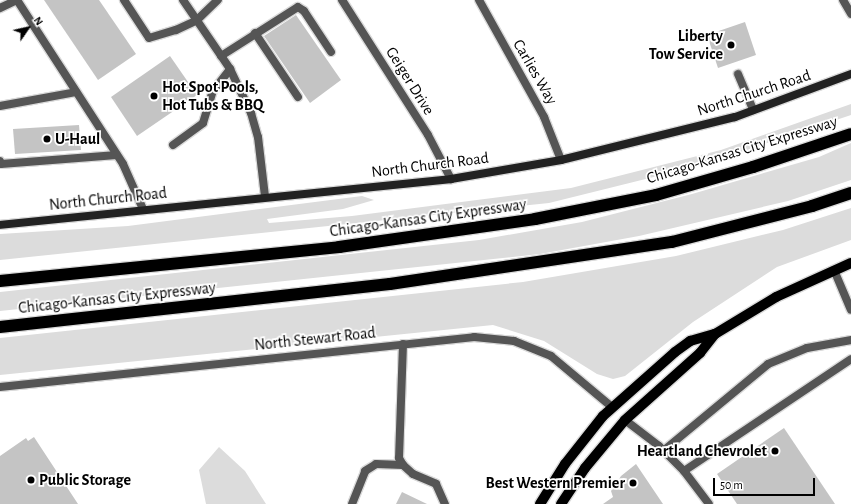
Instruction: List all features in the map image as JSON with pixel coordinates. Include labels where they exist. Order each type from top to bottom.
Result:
[{"type":"highway","name":"Chicago-Kansas City Expressway","points":[[0,282],[339,247],[535,219],[656,195],[754,167],[851,134]]},
{"type":"highway","name":"Chicago-Kansas City Expressway","points":[[0,327],[390,284],[672,242],[812,206],[851,193]]},
{"type":"main road","name":"North Church Road","points":[[0,225],[143,209],[451,179],[561,160],[754,110],[851,74]]},
{"type":"main road","points":[[540,504],[565,464],[612,407],[680,348],[690,341],[716,334],[776,297],[851,263]]},
{"type":"main road","points":[[561,504],[585,468],[625,420],[700,352],[716,334]]},
{"type":"street","points":[[0,8],[17,0],[117,155],[143,209]]},
{"type":"street","points":[[124,0],[149,38],[176,30],[197,20],[218,0]]},
{"type":"street","points":[[184,0],[230,69],[251,113],[258,137],[265,197]]},
{"type":"street","name":"Geiger Drive","points":[[342,0],[424,129],[451,179]]},
{"type":"street","name":"Carlies Way","points":[[479,0],[544,117],[561,160]]},
{"type":"street","points":[[843,0],[851,14]]},
{"type":"street","points":[[221,56],[298,7],[304,11],[331,52]]},
{"type":"street","points":[[255,33],[298,97]]},
{"type":"street","points":[[173,145],[203,123],[213,91],[230,69]]},
{"type":"street","points":[[738,74],[754,110]]},
{"type":"street","points":[[0,106],[76,92]]},
{"type":"street","points":[[0,161],[1,164],[117,155]]},
{"type":"street","points":[[834,270],[851,310]]},
{"type":"street","name":"North Stewart Road","points":[[0,387],[474,336],[514,341],[551,356],[612,407]]},
{"type":"street","points":[[663,451],[768,364],[807,348],[851,340]]},
{"type":"street","points":[[402,466],[399,458],[403,344]]},
{"type":"street","points":[[684,471],[851,359]]},
{"type":"street","points":[[625,420],[663,451],[684,471],[709,504]]},
{"type":"street","points":[[352,504],[366,471],[376,464],[402,466],[436,484],[445,504]]},
{"type":"shaded area","points":[[851,104],[851,115],[702,165],[549,203],[0,260],[0,234],[128,226],[362,196],[374,200],[343,209],[267,219],[269,223],[352,216],[571,188],[721,150]]},
{"type":"shaded area","points":[[851,143],[851,180],[788,201],[639,236],[540,254],[0,311],[0,292],[479,240],[582,222],[692,194],[819,157]]},
{"type":"shaded area","points":[[851,208],[851,240],[777,267],[693,322],[625,376],[613,379],[597,374],[544,341],[493,325],[0,375],[0,338],[523,282],[676,256],[783,230]]},
{"type":"shaded area","points":[[219,447],[245,471],[266,504],[206,504],[199,470]]},
{"type":"building","points":[[44,0],[99,0],[136,54],[98,80]]},
{"type":"building","points":[[296,15],[341,80],[310,103],[264,36]]},
{"type":"building","name":"Liberty Tow Service","points":[[745,22],[756,55],[718,68],[707,35]]},
{"type":"building","name":"Hot Spot Pools, Hot Tubs & BBQ","points":[[170,56],[197,95],[137,136],[111,97]]},
{"type":"building","name":"U-Haul","points":[[79,125],[81,150],[15,154],[13,129]]},
{"type":"building","name":"Heartland Chevrolet","points":[[784,428],[835,504],[737,504],[717,474]]},
{"type":"building","name":"Public Storage","points":[[34,437],[78,504],[0,504],[0,456],[26,438],[28,441]]},
{"type":"building","name":"Best Western Premier","points":[[636,464],[663,504],[603,504],[613,497],[611,491],[621,476]]},
{"type":"building","points":[[402,492],[427,504],[396,504]]},
{"type":"place","name":"Liberty Tow Service","points":[[731,45]]},
{"type":"place","name":"Hot Spot Pools, Hot Tubs & BBQ","points":[[154,96]]},
{"type":"place","name":"U-Haul","points":[[47,139]]},
{"type":"place","name":"Heartland Chevrolet","points":[[775,451]]},
{"type":"place","name":"Public Storage","points":[[31,480]]},
{"type":"place","name":"Best Western Premier","points":[[633,483]]}]
